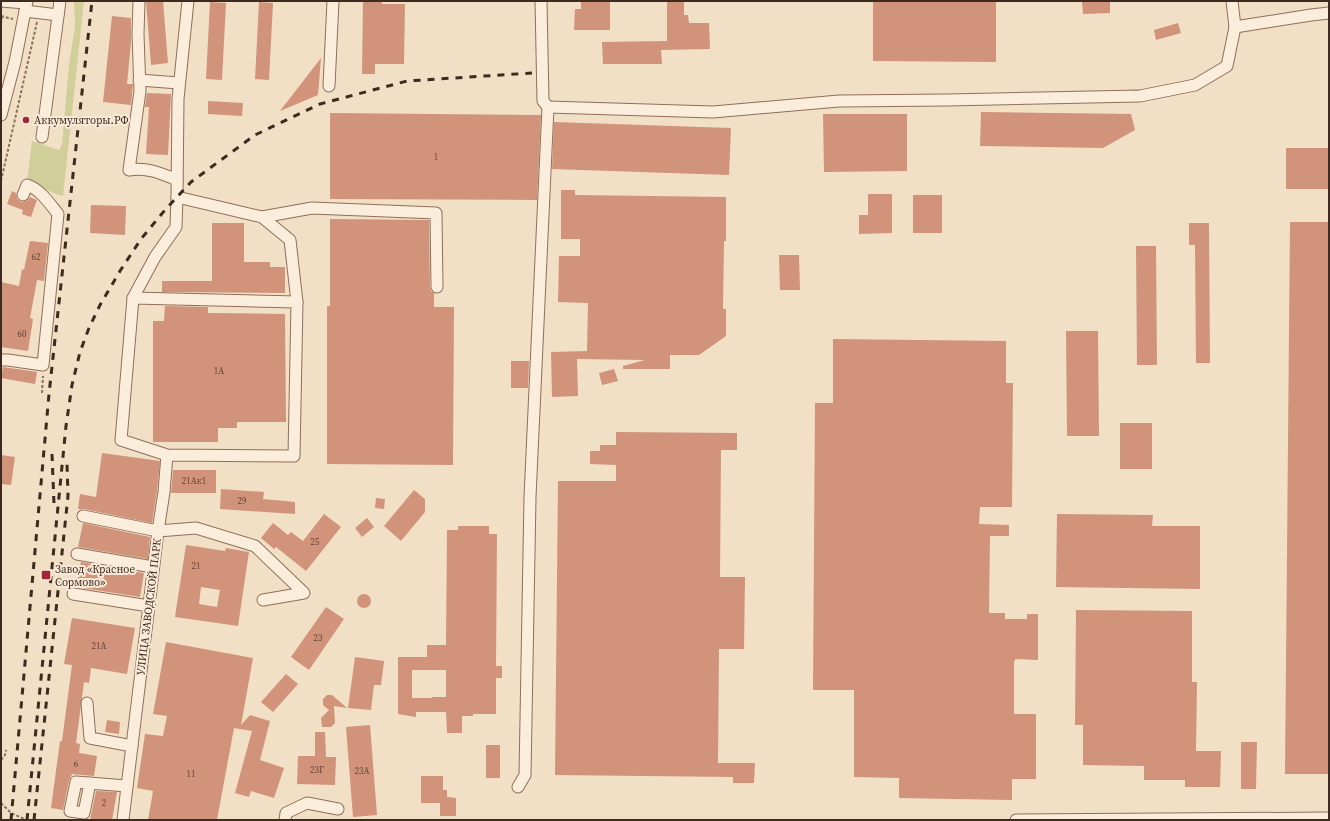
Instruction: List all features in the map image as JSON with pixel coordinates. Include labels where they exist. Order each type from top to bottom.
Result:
[{"type":"street","points":[[1,1],[26,5],[39,13],[58,15]]},
{"type":"street","points":[[42,137],[60,1]]},
{"type":"street","points":[[138,1],[140,91],[129,170],[137,169],[158,172],[177,180]]},
{"type":"street","points":[[188,1],[178,99],[176,227],[155,257],[133,298],[121,440],[167,455],[294,456],[297,302],[290,240],[262,217]]},
{"type":"street","points":[[329,86],[333,1]]},
{"type":"street","points":[[518,787],[525,775],[530,497],[548,107],[543,101],[541,1]]},
{"type":"street","points":[[548,107],[713,112],[839,101],[1140,96],[1195,85],[1227,66],[1235,27],[1232,1]]},
{"type":"street","points":[[1,115],[15,62],[26,5]]},
{"type":"street","points":[[1235,27],[1329,13]]},
{"type":"street","points":[[139,80],[179,83]]},
{"type":"street","points":[[1,360],[43,365],[58,214],[33,187],[26,185],[23,195]]},
{"type":"street","points":[[177,196],[262,217],[312,208],[436,213],[437,287]]},
{"type":"street","points":[[133,298],[297,302]]},
{"type":"street","points":[[83,516],[158,531],[164,492],[167,455]]},
{"type":"street","name":"УЛИЦА ЗАВОДСКОЙ ПАРК","points":[[123,820],[158,531],[196,528],[255,546],[304,593],[263,600]]},
{"type":"street","points":[[77,554],[153,567]]},
{"type":"street","points":[[73,594],[149,606]]},
{"type":"street","points":[[87,703],[90,738],[132,746]]},
{"type":"street","points":[[90,783],[127,786]]},
{"type":"street","points":[[285,820],[286,813],[307,803],[338,810]]},
{"type":"street","points":[[1016,820],[1329,818]]},
{"type":"path","points":[[1,181],[39,13]]},
{"type":"path","points":[[42,388],[42,393]]},
{"type":"path","points":[[1,760],[5,755],[6,750]]},
{"type":"path","points":[[1,803],[11,812],[27,820]]},
{"type":"shaded area","points":[[74,1],[84,1],[63,196],[27,182],[32,141],[59,150],[62,144],[69,65],[75,26]]},
{"type":"building","points":[[146,1],[163,1],[168,63],[151,65]]},
{"type":"building","points":[[363,1],[382,1],[382,4],[405,4],[404,64],[375,64],[375,74],[362,74]]},
{"type":"building","points":[[581,1],[610,1],[610,30],[574,30],[575,9],[581,9]]},
{"type":"building","points":[[667,1],[684,1],[684,15],[688,15],[689,23],[709,23],[710,49],[661,50],[662,64],[603,64],[602,42],[667,41]]},
{"type":"building","points":[[873,1],[996,1],[996,62],[873,61]]},
{"type":"building","points":[[1082,1],[1110,1],[1110,13],[1083,14]]},
{"type":"building","points":[[210,2],[226,3],[222,80],[206,79]]},
{"type":"building","points":[[259,2],[273,3],[269,80],[255,79]]},
{"type":"building","points":[[112,16],[131,18],[131,42],[127,84],[133,84],[131,105],[103,102]]},
{"type":"building","points":[[1178,23],[1181,33],[1156,40],[1154,30]]},
{"type":"building","points":[[321,58],[318,95],[280,111]]},
{"type":"building","points":[[147,93],[171,94],[168,155],[146,154],[149,107],[145,107]]},
{"type":"building","points":[[208,101],[243,103],[242,116],[208,114]]},
{"type":"building","points":[[981,112],[1131,114],[1135,130],[1103,148],[980,146]]},
{"type":"building","points":[[330,113],[541,115],[537,200],[330,199]]},
{"type":"building","points":[[823,114],[907,114],[907,171],[824,172]]},
{"type":"building","points":[[554,122],[731,128],[729,175],[552,169]]},
{"type":"building","points":[[1286,148],[1329,148],[1329,189],[1286,189]]},
{"type":"building","points":[[561,190],[575,190],[575,195],[726,197],[723,309],[726,309],[726,336],[699,355],[670,355],[670,369],[623,369],[623,366],[645,360],[577,359],[578,396],[552,397],[551,352],[587,351],[588,303],[558,302],[559,256],[580,256],[580,239],[561,239]]},
{"type":"building","points":[[12,191],[16,193],[17,199],[21,202],[27,201],[30,197],[37,200],[31,217],[22,214],[23,210],[7,204]]},
{"type":"building","points":[[868,194],[892,194],[892,233],[859,234],[859,215],[868,215]]},
{"type":"building","points":[[913,195],[942,195],[942,233],[913,233]]},
{"type":"building","points":[[91,205],[126,206],[125,235],[90,233]]},
{"type":"building","points":[[330,219],[429,220],[430,287],[431,291],[434,293],[434,307],[454,307],[453,465],[327,464],[327,306],[330,306]]},
{"type":"building","points":[[1290,222],[1329,222],[1329,774],[1285,774]]},
{"type":"building","points":[[212,223],[244,223],[244,262],[270,262],[270,267],[285,267],[285,293],[162,292],[162,281],[212,281]]},
{"type":"building","points":[[1189,223],[1209,223],[1210,363],[1196,363],[1195,245],[1189,245]]},
{"type":"building","points":[[30,241],[48,243],[44,281],[37,280],[30,318],[33,319],[28,351],[1,347],[1,282],[19,286]]},
{"type":"building","points":[[1136,246],[1156,246],[1157,365],[1137,365]]},
{"type":"building","points":[[779,255],[799,255],[800,290],[780,290]]},
{"type":"building","points":[[165,306],[208,307],[208,313],[285,314],[286,422],[237,422],[237,428],[218,428],[218,442],[153,442],[153,321],[164,321]]},
{"type":"building","points":[[1066,331],[1098,331],[1099,436],[1067,436]]},
{"type":"building","points":[[833,339],[1006,341],[1006,383],[1013,383],[1012,507],[980,507],[979,524],[1009,525],[1009,536],[990,536],[989,613],[1005,613],[1005,619],[1027,619],[1027,614],[1038,614],[1038,660],[1015,659],[1014,661],[1014,714],[1036,714],[1036,779],[1012,779],[1012,800],[899,798],[899,778],[854,777],[854,690],[813,690],[815,403],[833,403]]},
{"type":"building","points":[[511,361],[529,361],[528,388],[511,388]]},
{"type":"building","points":[[3,367],[37,372],[35,384],[1,378]]},
{"type":"building","points":[[614,369],[618,381],[602,385],[599,373]]},
{"type":"building","points":[[1120,423],[1152,423],[1152,469],[1120,469]]},
{"type":"building","points":[[616,432],[737,433],[737,450],[721,450],[720,577],[745,577],[744,649],[719,649],[718,763],[755,763],[754,783],[733,783],[733,777],[555,775],[558,481],[616,481],[616,465],[590,464],[590,451],[600,451],[600,445],[616,445]]},
{"type":"building","points":[[102,453],[160,461],[152,523],[78,509],[80,494],[96,497]]},
{"type":"building","points":[[1,455],[15,457],[11,485],[1,484]]},
{"type":"building","points":[[173,470],[216,470],[216,493],[171,493]]},
{"type":"building","points":[[221,489],[264,492],[263,499],[295,502],[295,514],[220,509]]},
{"type":"building","points":[[414,490],[425,499],[425,512],[401,541],[384,526]]},
{"type":"building","points":[[376,498],[385,499],[384,509],[375,508]]},
{"type":"building","points":[[324,514],[341,527],[306,571],[276,547],[274,549],[261,538],[273,523],[288,535],[291,532],[303,541]]},
{"type":"building","points":[[1057,514],[1153,515],[1152,526],[1200,526],[1200,589],[1056,587]]},
{"type":"building","points":[[367,518],[374,527],[362,537],[355,528]]},
{"type":"building","points":[[83,523],[150,537],[148,559],[78,547]]},
{"type":"building","points":[[458,526],[489,526],[489,534],[497,534],[496,666],[502,666],[502,678],[496,678],[496,714],[473,714],[473,716],[462,716],[462,733],[447,733],[446,712],[416,712],[416,717],[398,714],[398,657],[427,657],[427,645],[446,645],[447,530],[458,530]],"holes":[[[412,670],[446,670],[446,697],[412,698]]]},
{"type":"building","points":[[186,545],[225,551],[226,548],[249,552],[238,626],[175,617]],"holes":[[[201,587],[220,590],[217,607],[199,604]]]},
{"type":"building","points":[[81,562],[144,573],[140,597],[76,587]]},
{"type":"building","points":[[364,594],[369,596],[371,601],[369,606],[364,608],[359,606],[357,601],[359,596]]},
{"type":"building","points":[[326,607],[344,619],[309,670],[291,657]]},
{"type":"building","points":[[1076,610],[1192,611],[1192,682],[1197,682],[1196,751],[1221,751],[1220,787],[1185,787],[1185,780],[1144,780],[1144,766],[1083,765],[1083,725],[1075,725]]},
{"type":"building","points":[[72,618],[135,628],[127,674],[91,668],[89,683],[84,682],[76,743],[80,744],[79,753],[97,756],[94,776],[72,774],[69,781],[63,810],[51,808],[72,665],[64,664]]},
{"type":"building","points":[[166,642],[253,658],[241,725],[250,715],[270,721],[260,760],[284,768],[274,798],[251,791],[249,797],[235,793],[252,731],[234,728],[217,820],[148,820],[153,791],[137,788],[145,734],[163,736],[167,716],[153,714]]},
{"type":"building","points":[[355,657],[384,661],[381,685],[374,685],[371,710],[348,708]]},
{"type":"building","points":[[286,674],[298,684],[273,712],[261,702]]},
{"type":"building","points":[[327,695],[332,695],[347,708],[334,706],[335,723],[331,727],[322,727],[321,718],[329,710],[323,705],[323,699]]},
{"type":"building","points":[[107,720],[120,722],[119,734],[105,732]]},
{"type":"building","points":[[370,725],[377,815],[353,817],[346,727]]},
{"type":"building","points":[[315,732],[325,732],[326,757],[336,757],[335,785],[297,784],[298,756],[315,756]]},
{"type":"building","points":[[1241,742],[1257,742],[1256,789],[1241,789]]},
{"type":"building","points":[[486,745],[500,745],[500,778],[486,778]]},
{"type":"building","points":[[421,776],[443,776],[443,790],[447,790],[447,797],[456,798],[456,816],[440,816],[440,803],[421,803]]},
{"type":"building","points":[[96,791],[117,792],[112,820],[90,820]]},
{"type":"railway","points":[[11,820],[49,394],[92,1]]},
{"type":"railway","points":[[27,820],[66,426],[72,385],[80,352],[89,328],[100,305],[141,239],[191,182],[255,135],[320,104],[407,81],[532,73]]},
{"type":"railway","points":[[52,454],[54,504]]},
{"type":"railway","points":[[34,820],[68,496],[67,464]]},
{"type":"place","name":"Аккумуляторы.РФ","points":[[26,120]]},
{"type":"place","name":"Завод «Красное Сормово»","points":[[46,575]]}]
